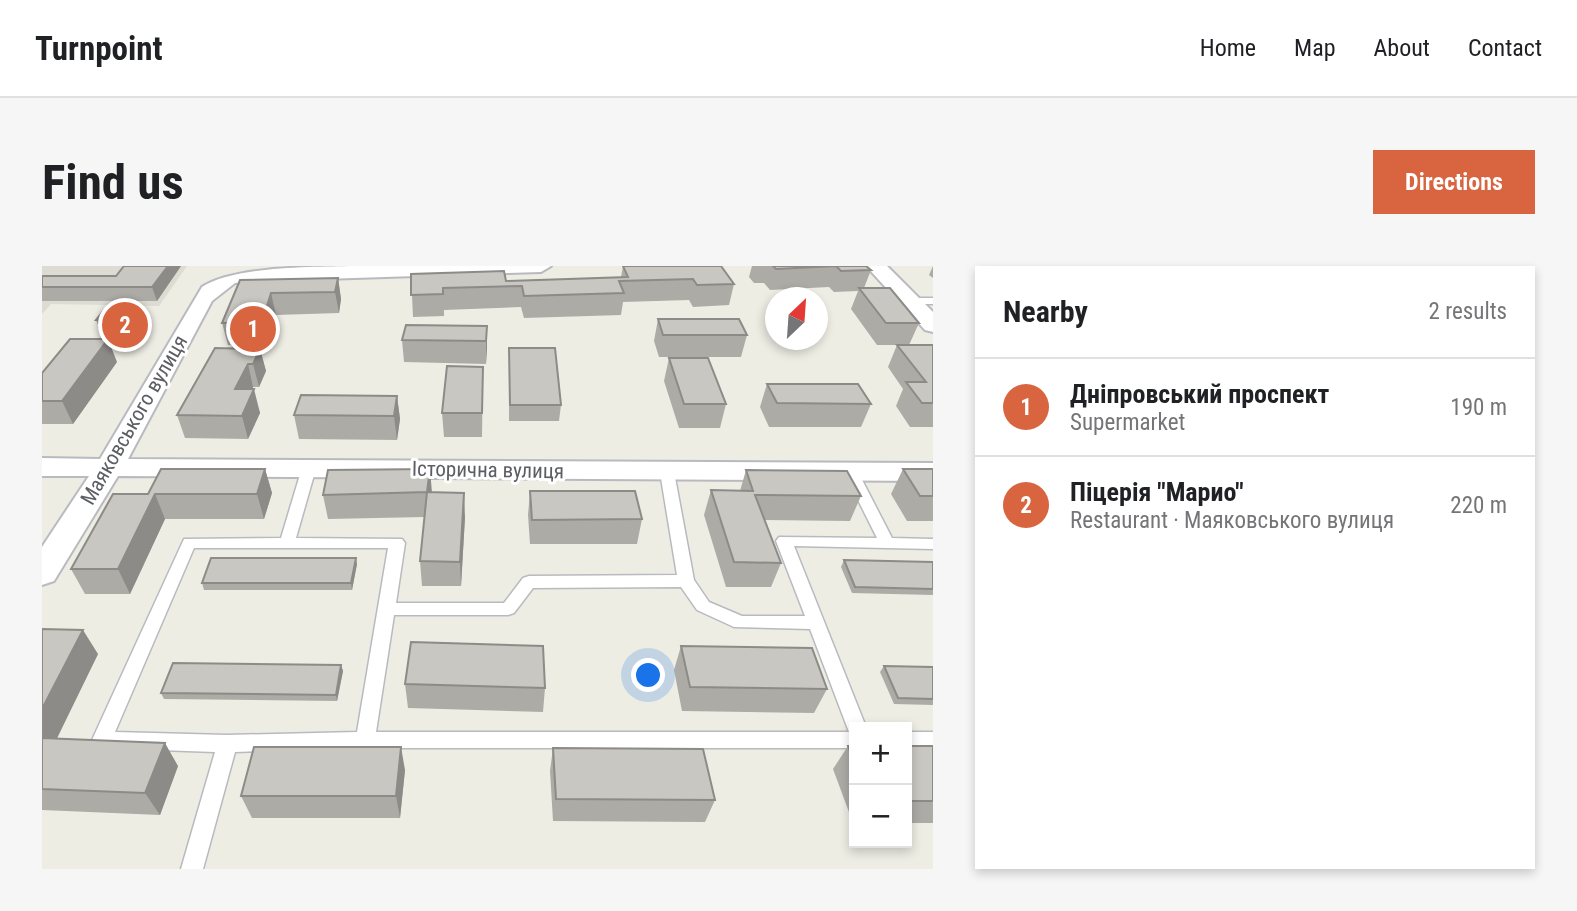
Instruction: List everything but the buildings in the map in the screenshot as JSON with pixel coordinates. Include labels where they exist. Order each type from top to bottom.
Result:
[{"type":"street","name":"Маяковського вулиця","points":[[42,573],[109,467],[203,299],[215,284],[234,277],[541,266]]},
{"type":"street","points":[[876,266],[933,325]]},
{"type":"street","name":"Історична вулиця","points":[[42,467],[933,472]]},
{"type":"lane","points":[[911,301],[933,301]]},
{"type":"lane","points":[[287,543],[309,468]]},
{"type":"lane","points":[[667,472],[687,581],[703,606],[740,622],[816,623]]},
{"type":"lane","points":[[851,472],[887,543]]},
{"type":"lane","points":[[854,722],[784,541],[933,544]]},
{"type":"lane","points":[[365,740],[397,543],[188,543],[102,740],[226,744],[365,740],[849,740]]},
{"type":"lane","points":[[386,609],[508,609],[529,582],[687,581]]},
{"type":"lane","points":[[912,740],[933,740]]},
{"type":"lane","points":[[192,869],[226,744]]},
{"type":"shaded area","points":[[42,266],[187,266],[159,306],[51,304],[42,314]]},
{"type":"place","name":"Піцерія \"Марио\"","points":[[125,325]]},
{"type":"place","name":"Дніпровський проспект","points":[[253,329]]}]
